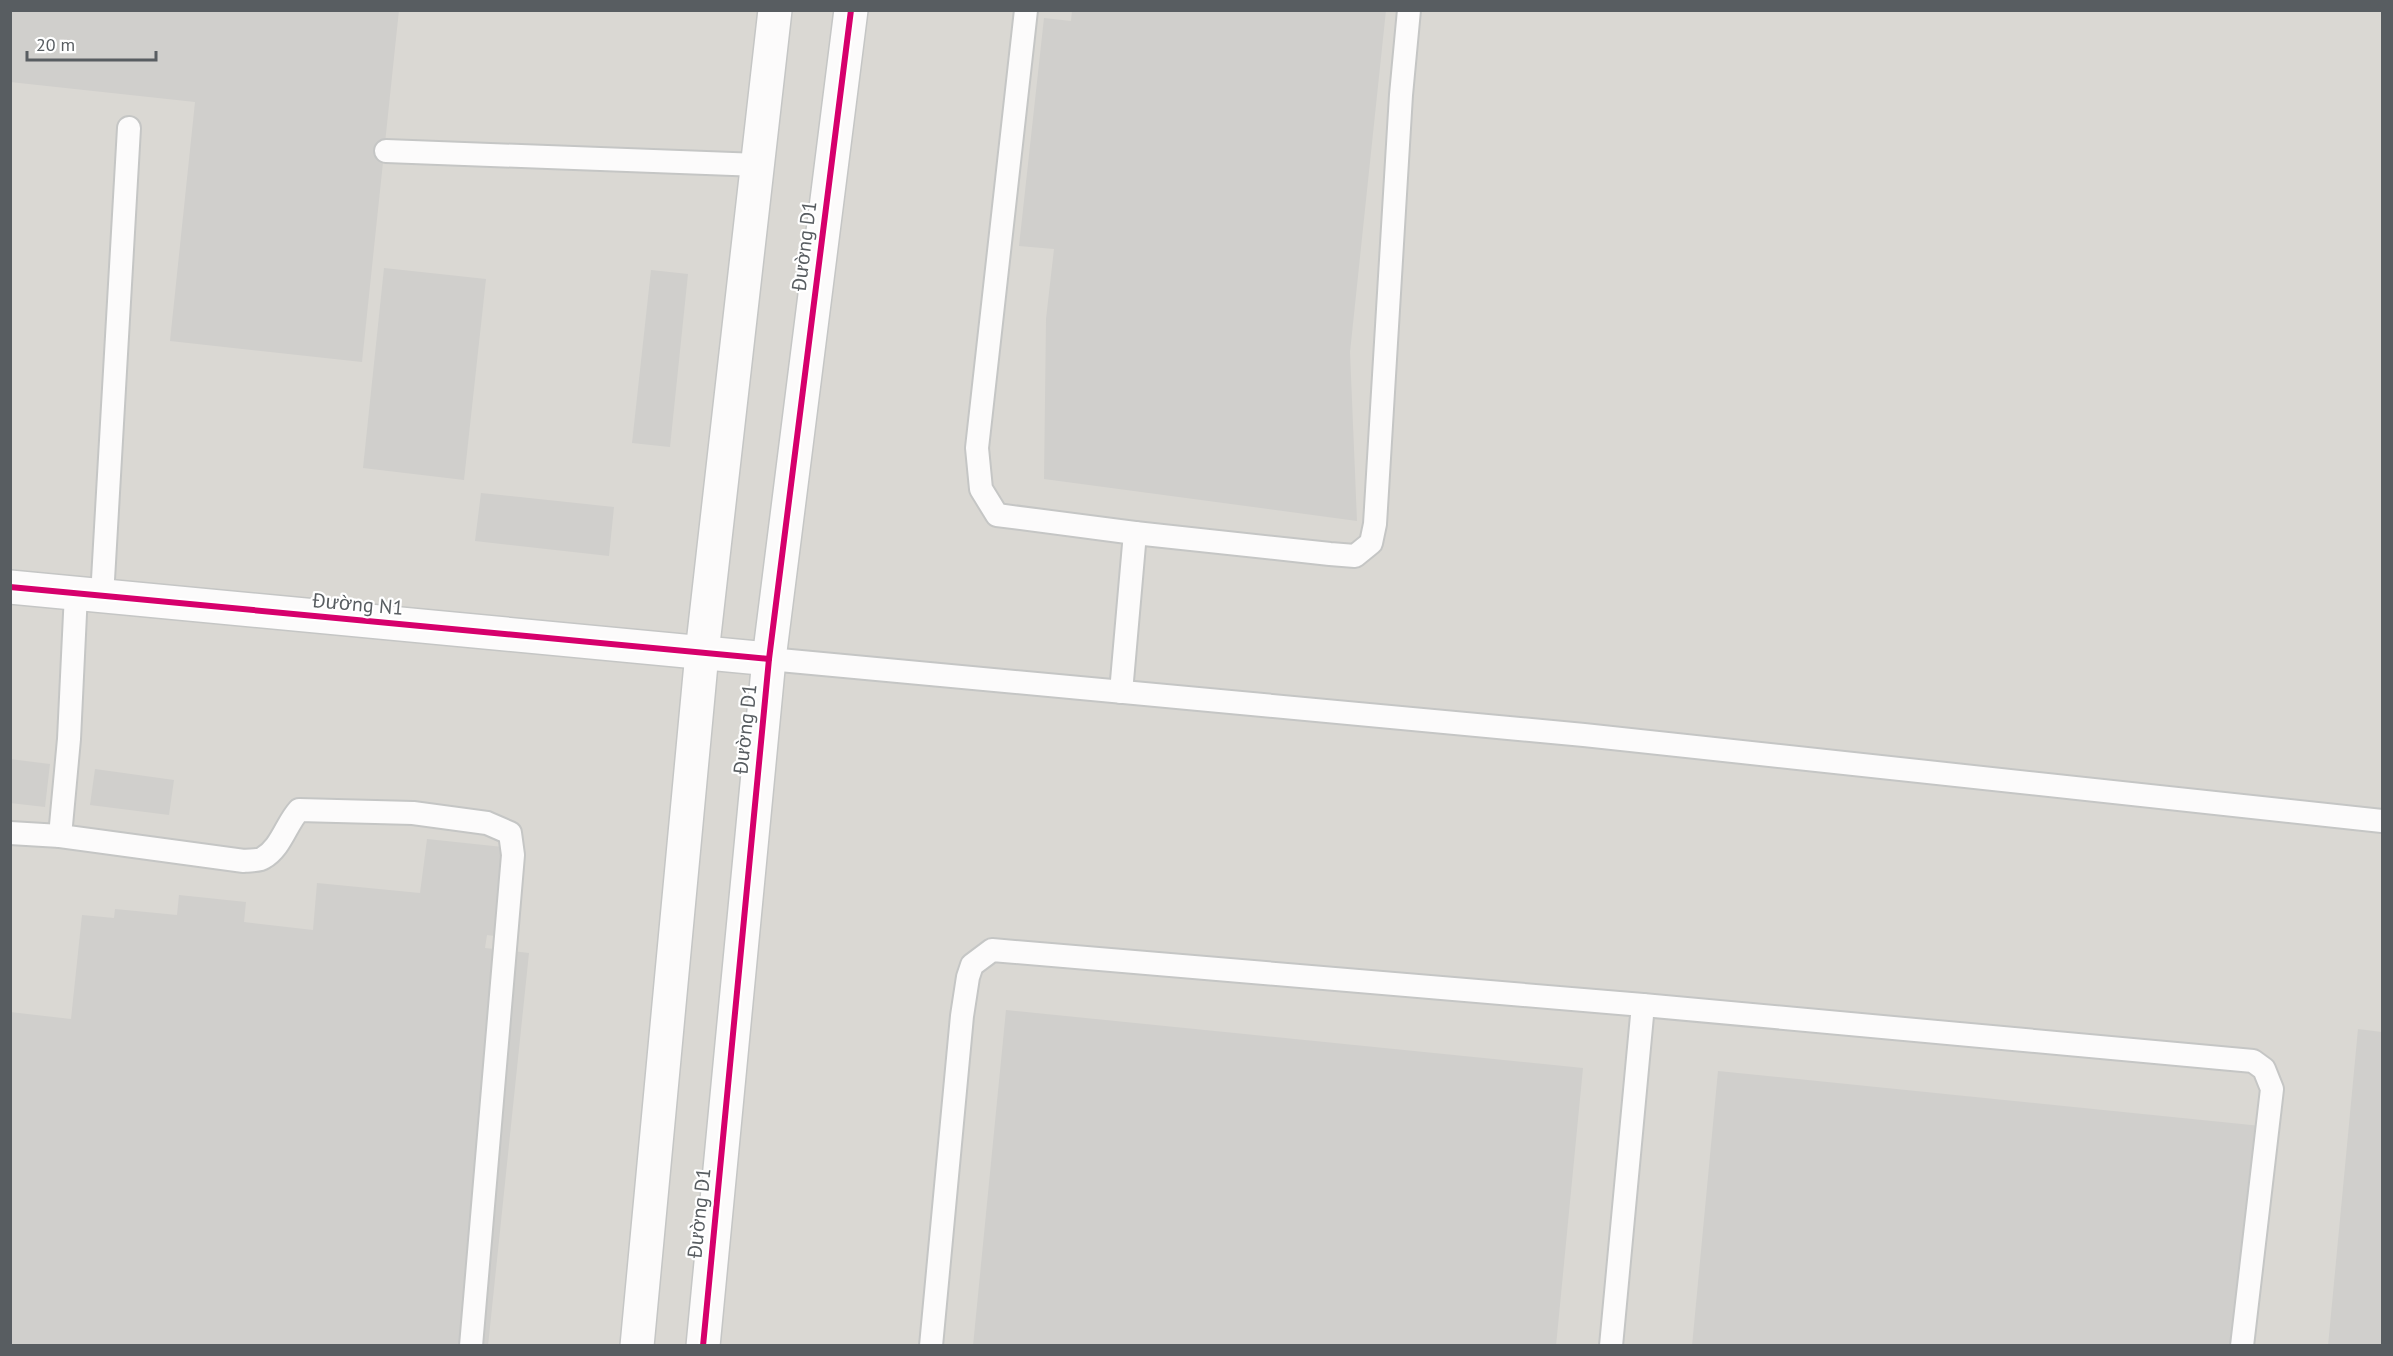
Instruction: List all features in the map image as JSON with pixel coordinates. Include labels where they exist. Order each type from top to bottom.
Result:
[{"type":"street","points":[[637,1346],[702,653],[775,10]]},
{"type":"street","name":"Đường D1","points":[[703,1346],[769,659],[851,10]]},
{"type":"street","name":"Đường N1","points":[[10,587],[769,659]]},
{"type":"lane","points":[[1026,10],[977,448],[981,489],[997,515],[1135,533],[1355,556],[1371,543],[1375,524],[1401,94],[1409,10]]},
{"type":"lane","points":[[60,836],[69,739],[89,595],[129,128]]},
{"type":"lane","points":[[386,151],[759,165]]},
{"type":"lane","points":[[1120,692],[1135,533]]},
{"type":"lane","points":[[769,659],[1584,735],[2382,821]]},
{"type":"lane","points":[[10,833],[60,836],[244,861],[263,859],[276,845],[292,817],[299,810],[413,813],[487,823],[510,833],[513,855],[471,1346]]},
{"type":"lane","points":[[931,1346],[962,1016],[968,977],[972,965],[992,950],[1642,1005],[2253,1061],[2264,1069],[2272,1089],[2242,1346]]},
{"type":"lane","points":[[1611,1346],[1642,1005]]},
{"type":"shaded area","points":[[10,11],[2382,11],[2382,1345],[11,1345]]},
{"type":"building","points":[[10,10],[399,10],[362,362],[170,341],[195,102],[10,82]]},
{"type":"building","points":[[1072,10],[1386,10],[1350,352],[1357,521],[1044,479],[1046,319],[1054,249],[1019,246],[1044,18],[1071,21]]},
{"type":"building","points":[[384,268],[486,279],[464,480],[363,468]]},
{"type":"building","points":[[651,270],[688,274],[670,447],[632,443]]},
{"type":"building","points":[[481,493],[614,507],[609,556],[475,541]]},
{"type":"building","points":[[10,759],[50,764],[45,807],[10,803]]},
{"type":"building","points":[[95,769],[174,780],[169,815],[90,805]]},
{"type":"building","points":[[427,839],[512,848],[502,937],[487,935],[485,948],[529,953],[488,1346],[10,1346],[10,1012],[71,1019],[82,915],[114,918],[115,909],[177,915],[179,895],[246,902],[244,922],[313,930],[317,883],[420,893]]},
{"type":"building","points":[[1006,1010],[1583,1068],[1556,1346],[973,1346]]},
{"type":"building","points":[[2358,1029],[2382,1032],[2382,1346],[2328,1346]]},
{"type":"building","points":[[1718,1071],[2271,1127],[2250,1346],[1692,1346]]},
{"type":"cycle path","points":[[703,1346],[769,659],[851,10]]},
{"type":"cycle path","points":[[10,587],[769,659]]}]
